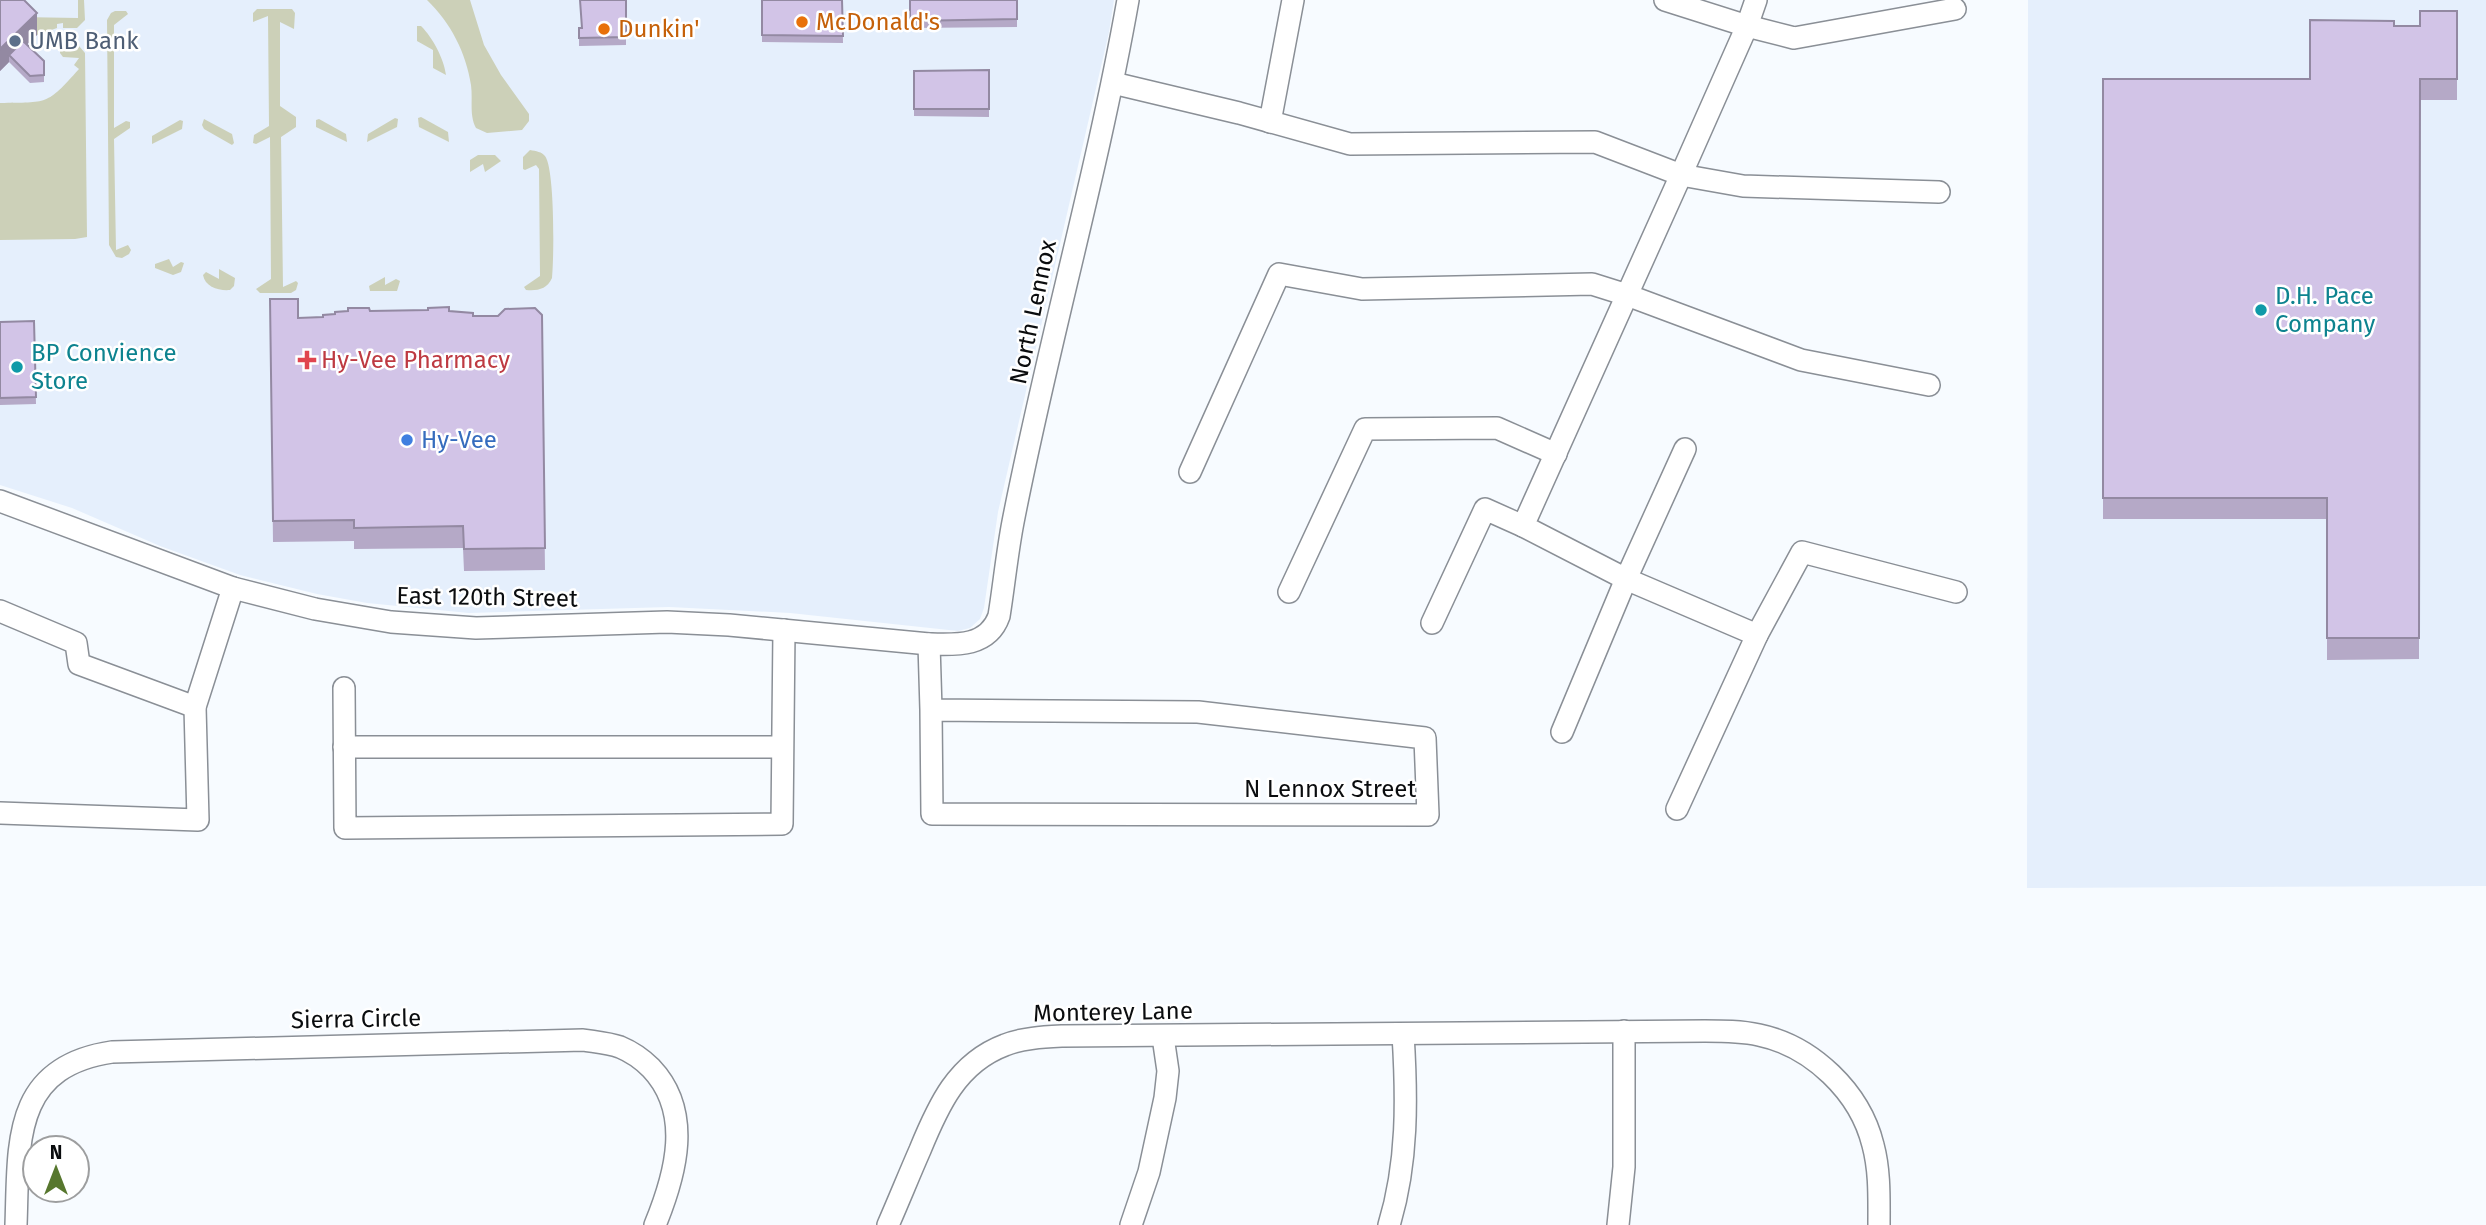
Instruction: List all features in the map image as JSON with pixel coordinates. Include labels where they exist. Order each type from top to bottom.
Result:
[{"type":"street","name":"North Lennox","points":[[988,634],[996,625],[999,616],[1013,521],[1113,83],[1128,0]]},
{"type":"street","points":[[1270,122],[1293,0]]},
{"type":"street","points":[[1665,0],[1794,38],[1955,9]]},
{"type":"street","points":[[1523,526],[1681,175],[1756,0]]},
{"type":"street","points":[[1113,83],[1350,144],[1595,142],[1681,175],[1743,186],[1939,192]]},
{"type":"street","points":[[1190,472],[1279,274],[1362,289],[1592,284],[1801,360],[1929,385]]},
{"type":"street","points":[[1289,592],[1365,429],[1497,428],[1556,454]]},
{"type":"street","points":[[1562,732],[1626,579],[1685,449]]},
{"type":"street","name":"East 120th Street","points":[[0,501],[233,588],[315,609],[391,622],[476,628],[655,622],[784,630],[960,646],[988,634]]},
{"type":"street","points":[[1432,623],[1485,509],[1626,579],[1757,635]]},
{"type":"street","points":[[1676,809],[1757,635],[1802,552],[1956,592]]},
{"type":"street","points":[[0,813],[198,820],[195,706],[233,588]]},
{"type":"street","points":[[0,611],[76,643],[79,664],[195,706]]},
{"type":"street","points":[[344,688],[345,828],[782,824],[784,630]]},
{"type":"street","name":"N Lennox Street","points":[[929,644],[932,814],[1429,815],[1425,738],[1198,712],[931,710]]},
{"type":"street","points":[[344,747],[781,747]]},
{"type":"street","points":[[1618,1225],[1624,1167],[1624,1031]]},
{"type":"street","name":"Monterey Lane","points":[[888,1225],[936,1112],[951,1085],[977,1059],[1006,1044],[1041,1037],[1739,1031],[1761,1035],[1794,1048],[1823,1067],[1853,1101],[1873,1142],[1878,1165],[1879,1225]]},
{"type":"street","points":[[1388,1225],[1404,1151],[1406,1095],[1403,1034]]},
{"type":"street","points":[[1130,1225],[1149,1172],[1165,1098],[1168,1071],[1163,1037]]},
{"type":"street","name":"Sierra Circle","points":[[16,1225],[22,1135],[32,1099],[61,1068],[87,1056],[112,1052],[583,1040],[619,1047],[640,1058],[662,1080],[675,1108],[678,1138],[676,1157],[655,1225]]},
{"type":"shaded area","points":[[0,0],[1114,0],[1109,32],[998,512],[984,608],[980,619],[970,628],[958,631],[790,613],[669,607],[469,613],[367,603],[240,575],[160,546],[72,508],[0,485]]},
{"type":"shaded area","points":[[2028,0],[2486,0],[2486,886],[2027,888]]},
{"type":"green space","points":[[78,0],[84,0],[85,20],[77,28],[63,28],[63,23],[57,24],[57,28],[37,35],[20,17],[78,18]]},
{"type":"green space","points":[[427,0],[470,0],[484,45],[501,75],[529,114],[529,121],[522,130],[487,133],[476,128],[472,113],[471,85],[461,50],[443,18]]},
{"type":"green space","points":[[257,9],[292,9],[295,13],[294,29],[280,22],[280,106],[296,117],[296,127],[281,137],[283,287],[296,281],[298,283],[296,290],[291,293],[260,293],[256,289],[271,279],[270,137],[253,143],[254,135],[269,126],[268,16],[253,22],[253,13]]},
{"type":"green space","points":[[115,11],[126,11],[128,14],[114,25],[114,128],[126,121],[130,122],[130,128],[114,139],[116,250],[128,245],[131,250],[122,258],[116,257],[109,245],[107,20]]},
{"type":"green space","points":[[417,26],[421,26],[434,43],[446,75],[433,68],[433,50],[417,41]]},
{"type":"green space","points":[[79,46],[85,53],[87,237],[0,240],[0,103],[37,102],[52,96],[79,69],[74,65],[79,58],[63,57],[60,53],[60,49]]},
{"type":"green space","points":[[421,117],[448,132],[449,142],[419,127],[418,118]]},
{"type":"green space","points":[[395,118],[398,119],[397,127],[367,142],[368,134]]},
{"type":"green space","points":[[204,119],[232,134],[234,143],[232,145],[204,129]]},
{"type":"green space","points":[[319,119],[346,134],[347,142],[316,127],[316,120]]},
{"type":"green space","points":[[180,120],[183,121],[182,129],[152,144],[152,136]]},
{"type":"green space","points":[[530,150],[545,156],[552,195],[552,278],[545,287],[538,290],[526,290],[524,287],[540,276],[539,169],[536,165],[523,169],[523,157]]},
{"type":"green space","points":[[478,155],[495,155],[501,161],[485,172],[483,164],[470,172],[470,160]]},
{"type":"green space","points":[[169,259],[173,267],[184,263],[181,272],[173,275],[155,268],[155,264]]},
{"type":"green space","points":[[219,269],[235,278],[234,286],[230,290],[213,287],[204,279],[206,272],[219,279]]},
{"type":"green space","points":[[385,277],[385,285],[396,279],[400,281],[397,291],[370,291],[369,286]]},
{"type":"building","points":[[0,0],[24,0],[37,13],[0,49]]},
{"type":"building","name":"Dunkin'","points":[[580,0],[626,0],[626,37],[579,38],[579,28],[582,28]]},
{"type":"building","name":"McDonald's","points":[[762,0],[842,0],[843,36],[762,35]]},
{"type":"building","points":[[910,0],[1017,0],[1017,19],[910,21]]},
{"type":"building","name":"D.H. Pace Company","points":[[2420,11],[2457,11],[2457,79],[2420,79],[2419,638],[2327,638],[2327,498],[2103,498],[2103,79],[2310,79],[2310,20],[2394,21],[2394,26],[2420,26]]},
{"type":"building","points":[[23,41],[44,61],[44,75],[30,76],[9,55]]},
{"type":"building","points":[[989,70],[989,109],[914,109],[914,71]]},
{"type":"building","name":"Hy-Vee","points":[[270,299],[298,299],[298,318],[323,317],[348,311],[348,308],[369,308],[370,311],[449,307],[449,311],[473,313],[473,316],[498,316],[505,309],[535,308],[542,315],[545,548],[464,549],[463,526],[354,528],[354,520],[273,521]]},
{"type":"building","name":"BP Convience Store","points":[[34,321],[36,397],[0,398],[0,322]]},
{"type":"place","name":"McDonald's","points":[[802,22]]},
{"type":"place","name":"Dunkin'","points":[[604,29]]},
{"type":"place","name":"UMB Bank","points":[[15,41]]},
{"type":"place","name":"D.H. Pace Company","points":[[2261,310]]},
{"type":"place","name":"Hy-Vee Pharmacy","points":[[307,360]]},
{"type":"place","name":"BP Convience Store","points":[[17,367]]},
{"type":"place","name":"Hy-Vee","points":[[407,440]]}]
